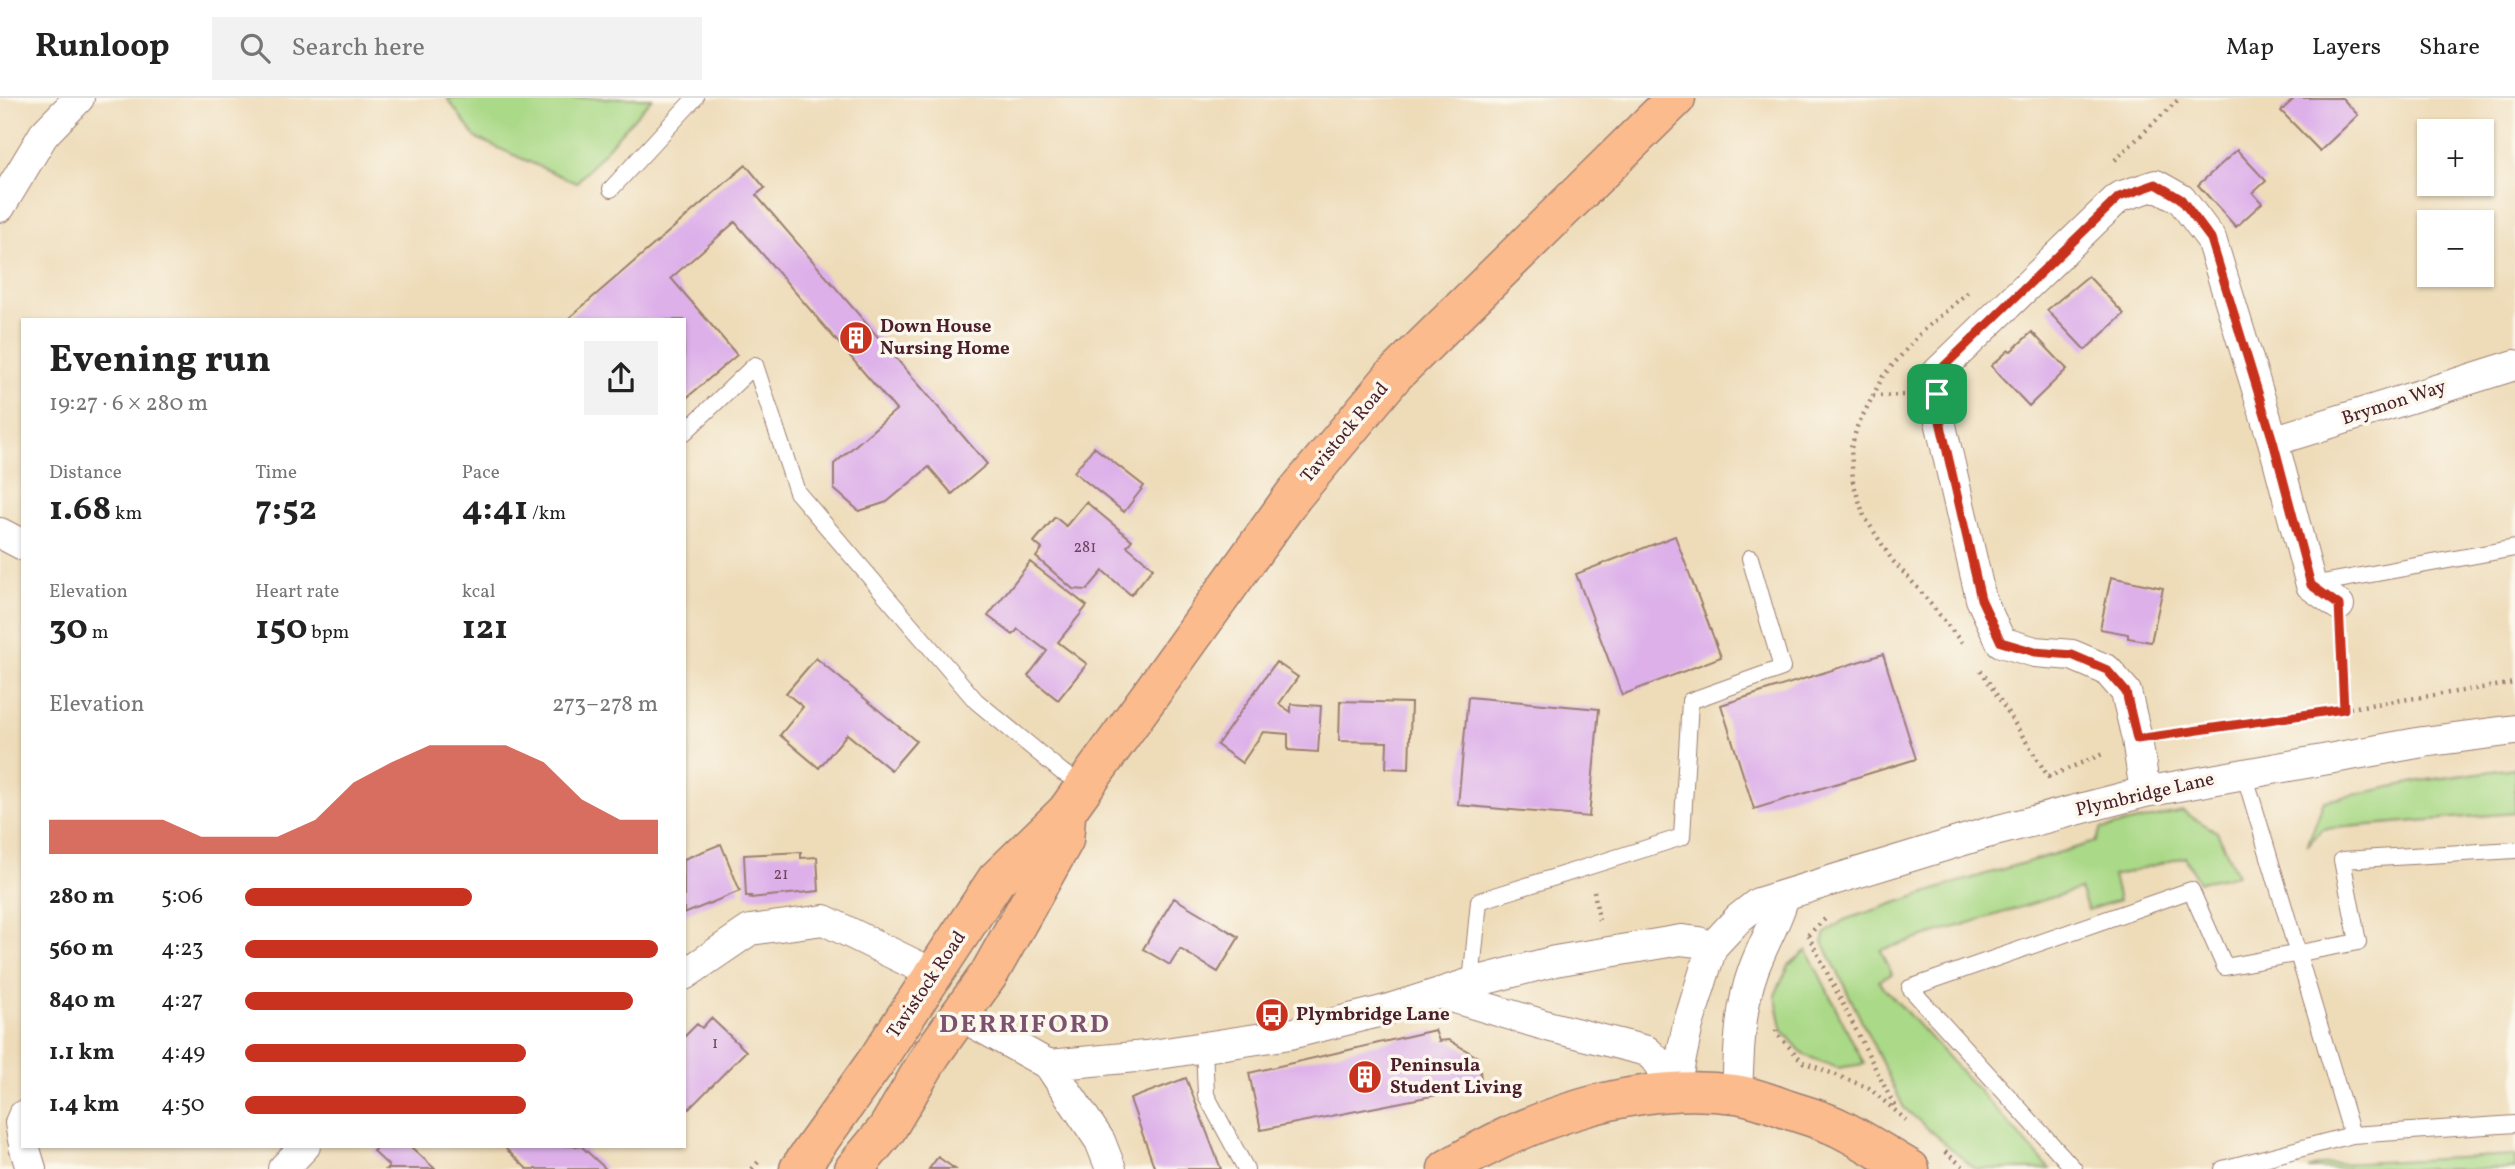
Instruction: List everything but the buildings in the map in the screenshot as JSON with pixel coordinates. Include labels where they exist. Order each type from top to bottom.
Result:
[{"type":"main road","name":"Tavistock Road","points":[[799,1169],[996,880],[1076,798],[1293,496],[1393,376],[1676,98]]},
{"type":"main road","name":"Tavistock Road","points":[[854,1169],[887,1129],[931,1055],[989,974],[1064,840],[1076,798]]},
{"type":"main road","points":[[1447,1169],[1474,1153],[1543,1122],[1604,1102],[1674,1091],[1737,1094],[1923,1157]]},
{"type":"street","points":[[0,207],[44,134],[79,98]]},
{"type":"street","points":[[2146,792],[2126,692],[2107,670],[2072,655],[2035,652],[2001,642],[1981,599],[1937,408],[1937,373],[2119,197],[2156,184],[2181,199],[2211,239],[2273,441],[2311,585],[2339,605]]},
{"type":"street","name":"Brymon Way","points":[[2273,441],[2515,365]]},
{"type":"street","points":[[0,533],[21,544]]},
{"type":"street","name":"Plymbridge Lane","points":[[1674,1091],[1688,1025],[1712,947],[1739,918],[1758,903],[1986,833],[2146,792],[2423,742],[2515,730]]},
{"type":"street","points":[[1737,1094],[1744,1003],[1753,970],[1779,916],[1784,896]]},
{"type":"street","points":[[686,974],[750,930],[824,920],[934,974]]},
{"type":"street","points":[[1049,1065],[1146,1056],[1290,1034],[1386,1010],[1555,961],[1604,952],[1681,940],[1712,947]]},
{"type":"street","points":[[1441,994],[1551,1027],[1647,1051],[1657,1061],[1674,1091]]},
{"type":"street","points":[[961,1016],[1049,1065],[1100,1141],[1111,1169]]},
{"type":"street","points":[[25,1148],[31,1169]]},
{"type":"street","points":[[283,1169],[303,1148]]},
{"type":"lane","points":[[611,190],[695,98]]},
{"type":"lane","points":[[686,431],[755,365],[797,492],[976,701],[1062,772],[1076,798]]},
{"type":"lane","points":[[2311,585],[2515,548]]},
{"type":"lane","points":[[1472,983],[1479,901],[1682,837],[1690,701],[1782,668],[1750,558]]},
{"type":"lane","points":[[2244,774],[2353,1135]]},
{"type":"lane","points":[[2074,1169],[1910,988],[2192,890],[2225,967],[2358,942],[2342,860],[2515,850]]},
{"type":"lane","points":[[1204,1047],[1206,1095],[1246,1169]]},
{"type":"lane","points":[[2223,1169],[2353,1135],[2515,1124]]},
{"type":"path","points":[[2339,605],[2344,709]]},
{"type":"path","points":[[2048,777],[2137,739],[2515,683]]},
{"type":"path","points":[[1590,866],[1604,952]]},
{"type":"path","points":[[1800,942],[1832,912]]},
{"type":"path","points":[[1808,935],[1897,1112]]},
{"type":"path","points":[[1773,1021],[1777,1034],[1802,1062],[1869,1088],[1917,1128]]},
{"type":"path","points":[[1923,1157],[1966,1169]]},
{"type":"green space","points":[[447,98],[652,98],[576,183],[476,138]]},
{"type":"green space","points":[[2515,768],[2515,813],[2322,829],[2307,846],[2324,801],[2420,781]]},
{"type":"green space","points":[[2182,811],[2217,832],[2237,875],[2199,882],[2185,857],[2113,876],[2119,900],[2088,910],[2080,889],[1881,950],[1892,974],[1878,981],[2050,1169],[1975,1169],[1904,1108],[1823,942],[1826,933],[1844,920],[1959,882],[2095,842],[2101,829]]},
{"type":"green space","points":[[1807,950],[1864,1064],[1838,1068],[1804,1055],[1783,1031],[1775,995],[1789,965]]},
{"type":"green space","points":[[2515,1155],[2515,1169],[2308,1169],[2319,1165]]},
{"type":"place","name":"Down House Nursing Home","points":[[856,338]]},
{"type":"place","name":"Plymbridge Lane","points":[[1272,1015]]},
{"type":"place","name":"Peninsula Student Living","points":[[1365,1077]]},
{"type":"district","name":"DERRIFORD","points":[[1025,1025]]},
{"type":"route","points":[[2156,184],[2181,199],[2211,239],[2273,441],[2311,585],[2339,605],[2344,709],[2137,739],[2126,692],[2107,670],[2072,655],[2035,652],[2001,642],[1981,599],[1937,408],[1937,394],[1937,373],[2119,197],[2156,184]]}]
